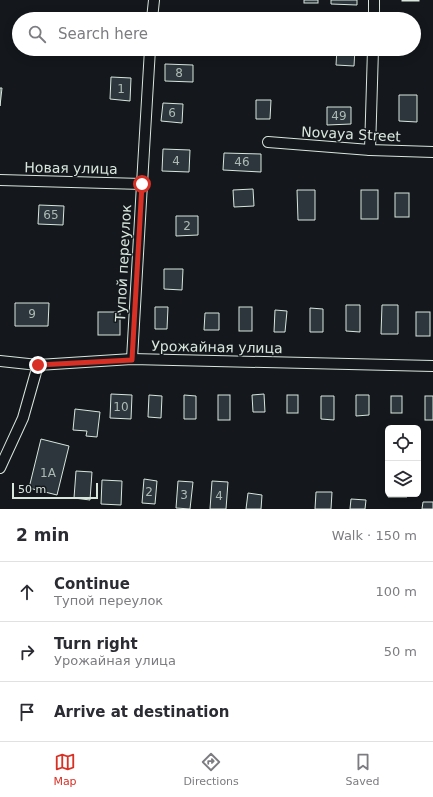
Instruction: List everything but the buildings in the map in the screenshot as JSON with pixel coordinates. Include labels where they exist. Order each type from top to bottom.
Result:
[{"type":"street","points":[[153,12],[154,0]]},
{"type":"street","points":[[374,0],[374,12]]},
{"type":"street","name":"Тупой переулок","points":[[132,360],[150,56]]},
{"type":"street","points":[[370,150],[373,56]]},
{"type":"street","name":"Novaya Street","points":[[268,142],[370,150],[433,152]]},
{"type":"street","name":"Новая улица","points":[[0,180],[142,184]]},
{"type":"street","name":"Урожайная улица","points":[[0,361],[38,365],[132,360],[433,366]]},
{"type":"street","points":[[0,468],[24,418],[38,365]]},
{"type":"route","points":[[38,365],[132,360],[142,184]]}]
